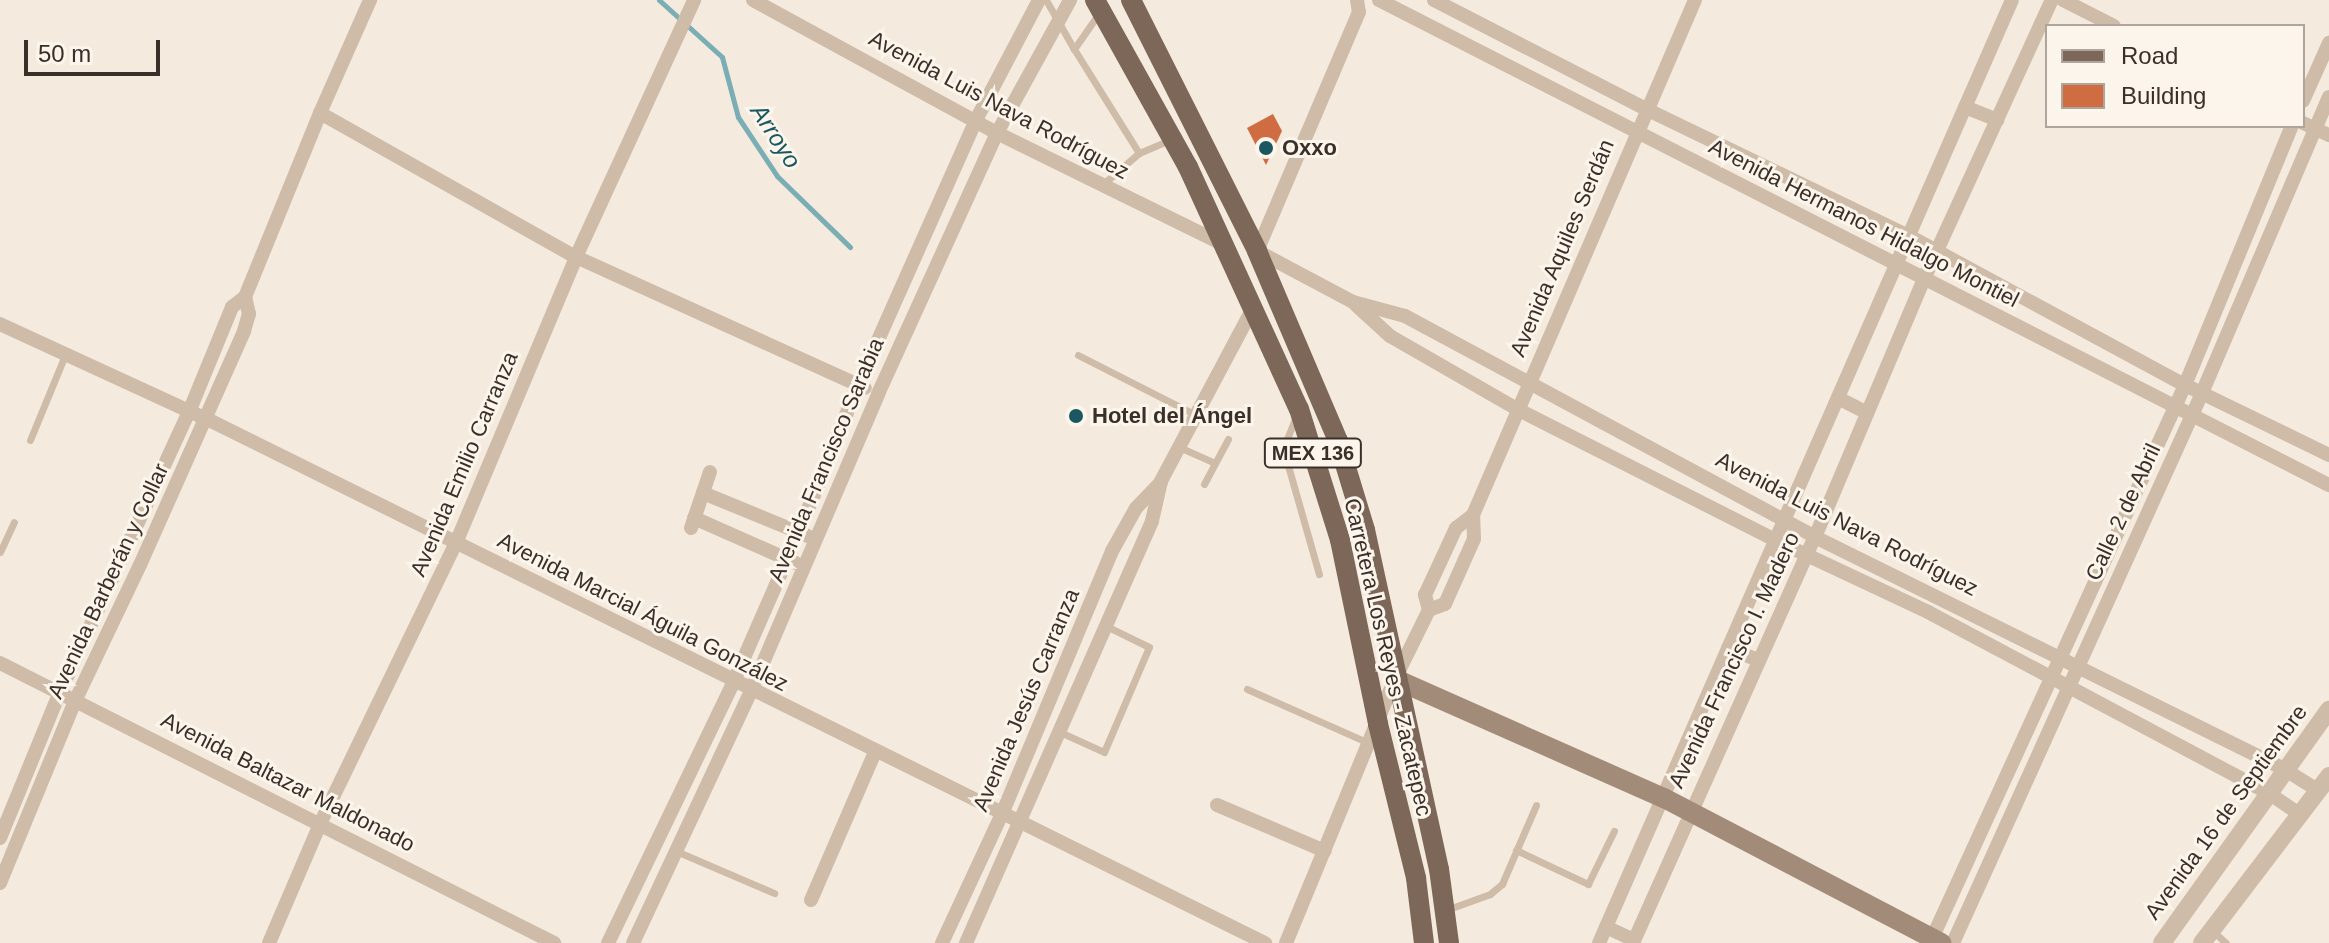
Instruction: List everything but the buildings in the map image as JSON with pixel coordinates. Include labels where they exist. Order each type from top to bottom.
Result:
[{"type":"main road","name":"Carretera Los Reyes - Zacatepec","points":[[1131,0],[1257,251],[1338,441],[1365,530],[1395,679],[1439,869],[1449,943]]},
{"type":"main road","name":"Carretera Los Reyes - Zacatepec","points":[[1098,5],[1173,138],[1227,246],[1299,409],[1340,540],[1378,724],[1416,878],[1424,943]]},
{"type":"main road","points":[[1395,679],[1664,798],[1934,941]]},
{"type":"street","name":"Avenida Barberán y Collar","points":[[0,838],[60,692],[189,412],[232,307],[245,297],[370,0]]},
{"type":"street","name":"Avenida Emilio Carranza","points":[[269,943],[320,824],[456,543],[576,257],[694,0]]},
{"type":"street","name":"Avenida Luis Nava Rodríguez","points":[[753,0],[997,133],[1227,246]]},
{"type":"street","name":"Avenida Francisco Sarabia","points":[[608,943],[733,683],[799,532],[858,385],[976,120],[1039,0]]},
{"type":"street","name":"Avenida Francisco Sarabia","points":[[633,943],[751,691],[878,394],[997,133],[1070,0]]},
{"type":"street","points":[[1257,251],[1358,6],[1379,0]]},
{"type":"street","name":"Avenida Hermanos Hidalgo Montiel","points":[[1379,0],[2329,485]]},
{"type":"street","name":"Avenida Hermanos Hidalgo Montiel","points":[[1434,0],[1648,110],[1909,236],[2185,385],[2325,452]]},
{"type":"street","name":"Avenida Aquiles Serdán","points":[[1429,610],[1445,604],[1474,539],[1473,515],[1695,0]]},
{"type":"street","name":"Avenida Francisco I. Madero","points":[[1599,943],[2012,0]]},
{"type":"street","name":"Avenida Francisco I. Madero","points":[[1633,941],[1815,537],[1924,279],[2052,0]]},
{"type":"street","points":[[2063,0],[2110,24]]},
{"type":"street","points":[[1446,34],[1457,11]]},
{"type":"street","points":[[2305,97],[2329,43]]},
{"type":"street","points":[[1514,69],[1526,47]]},
{"type":"street","name":"Calle 2 de Abril","points":[[1953,943],[2202,393],[2329,97]]},
{"type":"street","points":[[1965,107],[1997,120]]},
{"type":"street","points":[[320,113],[576,257],[878,394]]},
{"type":"street","name":"Calle 2 de Abril","points":[[1934,941],[2059,657],[2185,385],[2291,128]]},
{"type":"street","points":[[1717,173],[1728,148]]},
{"type":"street","points":[[1777,203],[1787,177]]},
{"type":"street","name":"Avenida Luis Nava Rodríguez","points":[[1257,251],[1353,302],[1405,316],[1815,537],[2284,769],[2324,784]]},
{"type":"street","points":[[2238,255],[2258,264]]},
{"type":"street","name":"Avenida Barberán y Collar","points":[[0,883],[76,699],[207,419],[244,331],[249,314],[245,297]]},
{"type":"street","name":"Avenida Luis Nava Rodríguez","points":[[1353,302],[1390,336],[1517,409],[1775,540],[1928,612],[2267,792],[2301,815]]},
{"type":"street","name":"Avenida Jesús Carranza","points":[[942,943],[1002,814],[1112,551],[1136,508],[1161,481],[1254,306]]},
{"type":"street","points":[[2042,339],[2052,315]]},
{"type":"street","name":"Avenida Marcial Águila González","points":[[0,324],[207,419],[733,683],[1265,943]]},
{"type":"street","points":[[1838,398],[1867,413]]},
{"type":"street","points":[[2311,475],[2325,452]]},
{"type":"street","points":[[1653,479],[1665,454]]},
{"type":"street","points":[[710,472],[692,523],[788,558],[804,567]]},
{"type":"street","name":"Avenida Jesús Carranza","points":[[966,943],[1152,521],[1161,481]]},
{"type":"street","points":[[703,493],[815,540]]},
{"type":"street","name":"Avenida Aquiles Serdán","points":[[1286,943],[1395,679],[1429,610],[1425,595],[1456,528],[1473,515]]},
{"type":"street","points":[[2117,530],[2135,538]]},
{"type":"street","points":[[124,556],[140,565]]},
{"type":"street","points":[[2100,569],[2117,577]]},
{"type":"street","points":[[1928,612],[1935,594]]},
{"type":"street","points":[[1728,648],[1757,660]]},
{"type":"street","name":"Avenida Baltazar Maldonado","points":[[0,663],[554,943]]},
{"type":"street","name":"Avenida 16 de Septiembre","points":[[2162,943],[2267,792],[2329,710]]},
{"type":"street","points":[[2024,737],[2041,745]]},
{"type":"street","points":[[811,900],[875,752]]},
{"type":"street","points":[[2214,939],[2324,784]]},
{"type":"street","points":[[1996,802],[2012,811]]},
{"type":"street","points":[[1217,805],[1325,851]]},
{"type":"street","points":[[10,816],[25,825]]},
{"type":"street","points":[[1606,927],[1633,941]]},
{"type":"lane","points":[[1046,0],[1139,153]]},
{"type":"lane","points":[[1074,49],[1098,5]]},
{"type":"lane","points":[[1102,185],[1139,153],[1173,138]]},
{"type":"lane","points":[[30,440],[65,355]]},
{"type":"lane","points":[[1078,355],[1196,415]]},
{"type":"lane","points":[[1299,409],[1285,444],[1285,455],[1319,574]]},
{"type":"lane","points":[[1204,484],[1228,439]]},
{"type":"lane","points":[[1179,447],[1215,463]]},
{"type":"lane","points":[[0,552],[14,522]]},
{"type":"lane","points":[[1060,732],[1104,752],[1149,647],[1106,626]]},
{"type":"lane","points":[[1247,689],[1370,743]]},
{"type":"lane","points":[[1444,910],[1490,894],[1502,884],[1536,805]]},
{"type":"lane","points":[[1516,850],[1588,884],[1614,831]]},
{"type":"lane","points":[[676,851],[774,893]]},
{"type":"waterway","name":"Arroyo","points":[[659,0],[722,57],[738,117],[777,176],[850,247]]},
{"type":"place","name":"Oxxo","points":[[1266,148]]},
{"type":"place","name":"Hotel del Ángel","points":[[1076,416]]}]
